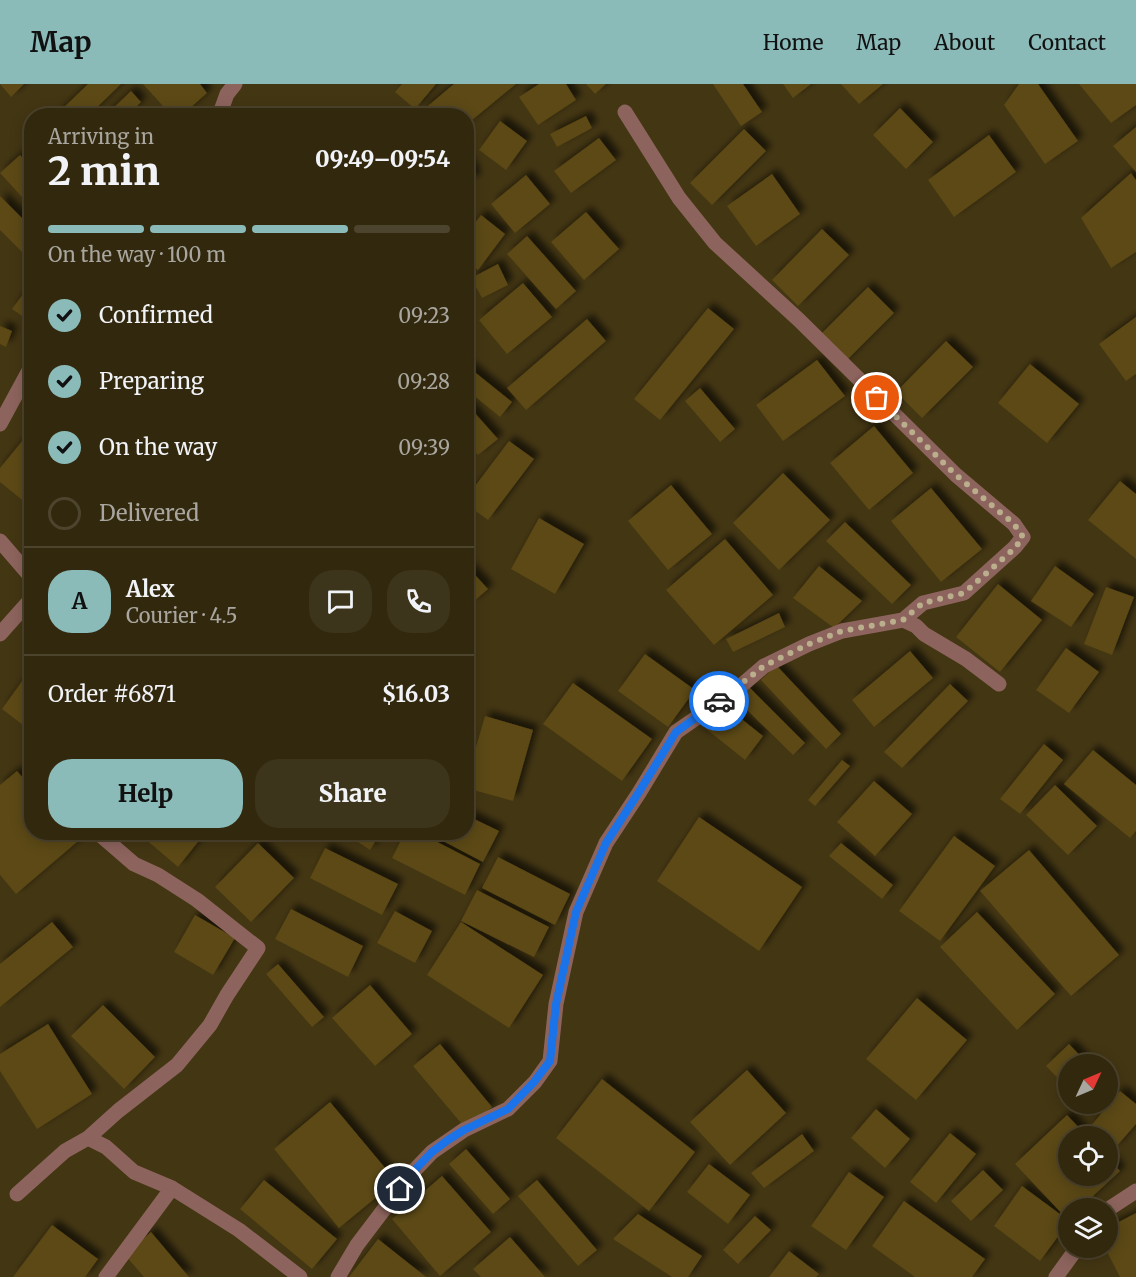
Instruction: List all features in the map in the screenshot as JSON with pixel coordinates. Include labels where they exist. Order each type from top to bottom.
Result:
[{"type":"street","points":[[222,108],[227,94],[235,84]]},
{"type":"street","points":[[338,1277],[357,1245],[410,1175],[432,1152],[464,1130],[508,1109],[550,1061],[556,1004],[576,912],[606,843],[676,732],[735,691],[764,666],[791,652],[842,631],[903,620],[923,603],[964,593],[1015,548],[1023,537],[1014,524],[956,475],[799,320],[715,243],[680,198],[626,112]]},
{"type":"street","points":[[0,424],[24,380]]},
{"type":"street","points":[[0,541],[24,569]]},
{"type":"street","points":[[0,633],[24,606]]},
{"type":"street","points":[[903,620],[966,659],[999,684]]},
{"type":"street","points":[[17,1194],[65,1151],[88,1138],[177,1065],[210,1025],[227,994],[258,948],[197,900],[158,875],[134,864],[106,840]]},
{"type":"street","points":[[88,1138],[106,1147],[134,1172],[172,1188],[239,1230],[300,1277]]},
{"type":"street","points":[[106,1277],[172,1188]]},
{"type":"street","points":[[1118,1203],[1136,1191]]},
{"type":"street","points":[[1056,1277],[1070,1258]]},
{"type":"building","points":[[0,84],[24,84],[11,97]]},
{"type":"building","points":[[88,84],[121,84],[96,108],[63,108]]},
{"type":"building","points":[[143,84],[200,84],[207,93],[190,108],[165,108]]},
{"type":"building","points":[[402,84],[436,84],[416,108],[395,92]]},
{"type":"building","points":[[454,84],[516,84],[474,118],[474,108],[425,108]]},
{"type":"building","points":[[539,84],[566,84],[576,100],[538,125],[519,97]]},
{"type":"building","points":[[586,84],[606,84],[595,94]]},
{"type":"building","points":[[713,84],[743,84],[762,112],[741,126]]},
{"type":"building","points":[[783,84],[811,84],[793,98]]},
{"type":"building","points":[[841,84],[883,84],[859,104]]},
{"type":"building","points":[[1019,84],[1038,84],[1078,141],[1045,164],[1004,105]]},
{"type":"building","points":[[1079,84],[1136,84],[1136,105],[1111,123]]},
{"type":"building","points":[[131,91],[141,102],[135,108],[113,108]]},
{"type":"building","points":[[900,108],[933,142],[906,169],[873,135]]},
{"type":"building","points":[[586,116],[592,128],[557,147],[550,134]]},
{"type":"building","points":[[500,121],[527,141],[506,170],[479,150]]},
{"type":"building","points":[[1136,127],[1136,172],[1113,146]]},
{"type":"building","points":[[744,129],[766,151],[712,205],[690,183]]},
{"type":"building","points":[[989,135],[1016,172],[954,217],[928,180]]},
{"type":"building","points":[[599,138],[616,160],[571,193],[554,171]]},
{"type":"building","points":[[20,155],[24,159],[24,199],[0,173]]},
{"type":"building","points":[[1131,173],[1136,180],[1136,252],[1111,268],[1081,218]]},
{"type":"building","points":[[772,174],[800,214],[756,246],[727,206]]},
{"type":"building","points":[[526,175],[550,204],[515,233],[491,204]]},
{"type":"building","points":[[0,196],[24,220],[24,250],[22,252],[0,230]]},
{"type":"building","points":[[586,212],[619,249],[584,280],[551,242]]},
{"type":"building","points":[[481,215],[505,234],[478,270],[474,267],[474,224]]},
{"type":"building","points":[[822,229],[849,255],[798,306],[772,280]]},
{"type":"building","points":[[527,236],[576,291],[556,309],[507,254]]},
{"type":"building","points":[[498,264],[508,285],[482,298],[474,283],[474,276]]},
{"type":"building","points":[[523,283],[552,317],[507,354],[479,320]]},
{"type":"building","points":[[868,287],[894,313],[843,364],[817,338]]},
{"type":"building","points":[[24,293],[24,317],[12,309]]},
{"type":"building","points":[[708,308],[734,329],[660,420],[634,399]]},
{"type":"building","points":[[1136,317],[1136,374],[1126,381],[1099,344]]},
{"type":"building","points":[[587,319],[606,341],[526,410],[507,388]]},
{"type":"building","points":[[0,326],[12,331],[6,347],[0,344]]},
{"type":"building","points":[[946,341],[973,367],[922,418],[896,392]]},
{"type":"building","points":[[817,360],[845,396],[783,441],[756,405]]},
{"type":"building","points":[[1030,364],[1079,404],[1047,443],[998,403]]},
{"type":"building","points":[[474,371],[512,402],[500,417],[474,396]]},
{"type":"building","points":[[700,388],[735,429],[720,442],[685,401]]},
{"type":"building","points":[[474,412],[498,439],[478,455],[474,451]]},
{"type":"building","points":[[874,426],[913,473],[869,510],[830,463]]},
{"type":"building","points":[[24,439],[24,502],[0,482],[0,468]]},
{"type":"building","points":[[509,441],[534,459],[488,520],[474,510],[474,487]]},
{"type":"building","points":[[783,473],[830,520],[779,570],[733,523]]},
{"type":"building","points":[[1120,481],[1136,494],[1136,559],[1088,520]]},
{"type":"building","points":[[671,485],[712,534],[668,570],[628,521]]},
{"type":"building","points":[[931,488],[982,549],[941,582],[891,521]]},
{"type":"building","points":[[539,518],[584,544],[555,594],[511,569]]},
{"type":"building","points":[[845,522],[911,585],[892,604],[826,541]]},
{"type":"building","points":[[725,539],[773,595],[714,645],[666,590]]},
{"type":"building","points":[[819,566],[862,601],[834,628],[793,598]]},
{"type":"building","points":[[1055,566],[1094,594],[1071,627],[1031,601]]},
{"type":"building","points":[[474,574],[488,589],[474,601]]},
{"type":"building","points":[[998,584],[1042,620],[1000,672],[956,637]]},
{"type":"building","points":[[1106,587],[1134,597],[1112,655],[1084,644]]},
{"type":"building","points":[[779,613],[785,627],[733,652],[726,639]]},
{"type":"building","points":[[1066,648],[1099,672],[1069,713],[1036,690]]},
{"type":"building","points":[[910,651],[933,678],[874,727],[852,700]]},
{"type":"building","points":[[645,654],[695,690],[668,727],[618,691]]},
{"type":"building","points":[[776,665],[841,734],[826,749],[761,680]]},
{"type":"building","points":[[24,678],[24,726],[2,709]]},
{"type":"building","points":[[573,683],[652,739],[622,781],[543,724]]},
{"type":"building","points":[[950,684],[968,701],[902,768],[884,752]]},
{"type":"building","points":[[748,686],[805,743],[793,755],[736,699]]},
{"type":"building","points":[[724,705],[763,736],[745,760],[705,728]]},
{"type":"building","points":[[485,716],[533,730],[513,801],[474,790],[474,754]]},
{"type":"building","points":[[1044,744],[1063,760],[1020,814],[1000,799]]},
{"type":"building","points":[[1093,750],[1136,785],[1136,831],[1130,838],[1064,784]]},
{"type":"building","points":[[842,760],[850,766],[815,806],[808,800]]},
{"type":"building","points":[[17,771],[24,779],[24,840],[75,840],[77,842],[16,894],[0,875],[0,785]]},
{"type":"building","points":[[874,781],[912,814],[875,856],[837,822]]},
{"type":"building","points":[[1055,785],[1097,826],[1068,855],[1026,815]]},
{"type":"building","points":[[699,817],[802,887],[759,951],[657,881]]},
{"type":"building","points":[[474,819],[499,831],[483,862],[441,840],[474,840]]},
{"type":"building","points":[[954,836],[995,866],[940,941],[899,911]]},
{"type":"building","points":[[146,840],[200,840],[178,867]]},
{"type":"building","points":[[355,840],[376,840],[370,850]]},
{"type":"building","points":[[401,840],[434,840],[480,864],[465,895],[392,858]]},
{"type":"building","points":[[258,843],[294,878],[251,922],[215,887]]},
{"type":"building","points":[[841,843],[893,885],[882,899],[829,856]]},
{"type":"building","points":[[325,848],[398,884],[382,915],[310,878]]},
{"type":"building","points":[[1029,850],[1119,955],[1071,996],[980,891]]},
{"type":"building","points":[[498,857],[570,894],[555,925],[482,888]]},
{"type":"building","points":[[477,890],[549,927],[534,957],[461,921]]},
{"type":"building","points":[[291,909],[363,946],[348,977],[275,939]]},
{"type":"building","points":[[395,911],[432,931],[415,963],[377,943]]},
{"type":"building","points":[[977,912],[1055,994],[1017,1030],[940,947]]},
{"type":"building","points":[[195,915],[235,938],[213,975],[174,952]]},
{"type":"building","points":[[52,922],[73,947],[0,1007],[0,964]]},
{"type":"building","points":[[461,922],[543,975],[509,1028],[427,975]]},
{"type":"building","points":[[278,964],[324,1017],[312,1027],[266,974]]},
{"type":"building","points":[[370,985],[412,1034],[375,1066],[332,1018]]},
{"type":"building","points":[[917,998],[967,1040],[916,1100],[866,1059]]},
{"type":"building","points":[[103,1005],[155,1057],[124,1089],[71,1036]]},
{"type":"building","points":[[48,1024],[92,1094],[37,1129],[0,1071],[0,1054]]},
{"type":"building","points":[[440,1044],[492,1107],[466,1129],[413,1066]]},
{"type":"building","points":[[1069,1044],[1079,1054],[1059,1054]]},
{"type":"building","points":[[1058,1055],[1058,1079],[1046,1066]]},
{"type":"building","points":[[747,1070],[786,1113],[730,1165],[690,1122]]},
{"type":"building","points":[[602,1079],[695,1152],[649,1211],[556,1138]]},
{"type":"building","points":[[1120,1091],[1136,1104],[1136,1124],[1118,1145],[1118,1126],[1091,1126],[1101,1114],[1118,1114]]},
{"type":"building","points":[[330,1102],[396,1181],[339,1228],[274,1149]]},
{"type":"building","points":[[876,1109],[910,1139],[885,1168],[851,1138]]},
{"type":"building","points":[[1067,1115],[1078,1126],[1058,1126],[1058,1186],[1104,1186],[1091,1198],[1058,1198],[1058,1209],[1015,1164]]},
{"type":"building","points":[[950,1133],[976,1154],[936,1203],[910,1182]]},
{"type":"building","points":[[802,1134],[814,1151],[764,1188],[751,1173]]},
{"type":"building","points":[[466,1149],[510,1199],[493,1214],[449,1164]]},
{"type":"building","points":[[709,1164],[750,1195],[728,1224],[687,1192]]},
{"type":"building","points":[[983,1170],[1003,1190],[971,1221],[951,1201]]},
{"type":"building","points":[[849,1172],[884,1197],[846,1250],[811,1226]]},
{"type":"building","points":[[442,1176],[491,1232],[440,1276],[392,1219]]},
{"type":"building","points":[[264,1180],[337,1239],[312,1269],[240,1209]]},
{"type":"building","points":[[537,1180],[597,1250],[578,1266],[518,1196]]},
{"type":"building","points":[[1022,1186],[1058,1213],[1058,1237],[1040,1261],[994,1226]]},
{"type":"building","points":[[904,1201],[985,1259],[972,1277],[915,1277],[872,1246]]},
{"type":"building","points":[[1136,1213],[1136,1277],[1120,1277],[1110,1258],[1118,1258],[1118,1222]]},
{"type":"building","points":[[638,1214],[702,1256],[688,1277],[672,1277],[613,1239]]},
{"type":"building","points":[[755,1216],[771,1230],[738,1264],[723,1250]]},
{"type":"building","points":[[52,1225],[98,1259],[85,1277],[13,1277]]},
{"type":"building","points":[[151,1232],[189,1277],[144,1277],[125,1255]]},
{"type":"building","points":[[510,1237],[545,1277],[481,1277],[473,1269]]},
{"type":"building","points":[[378,1239],[426,1277],[349,1277]]},
{"type":"building","points":[[789,1251],[819,1274],[816,1277],[769,1277]]},
{"type":"way so far","points":[[719,701],[735,691],[764,666],[809,644],[842,631],[903,620],[923,603],[964,593],[1015,548],[1023,537],[1014,524],[956,475],[877,398]]},
{"type":"route","points":[[400,1189],[432,1152],[448,1140],[508,1109],[550,1061],[556,1004],[576,912],[606,843],[676,732],[719,701]]}]
